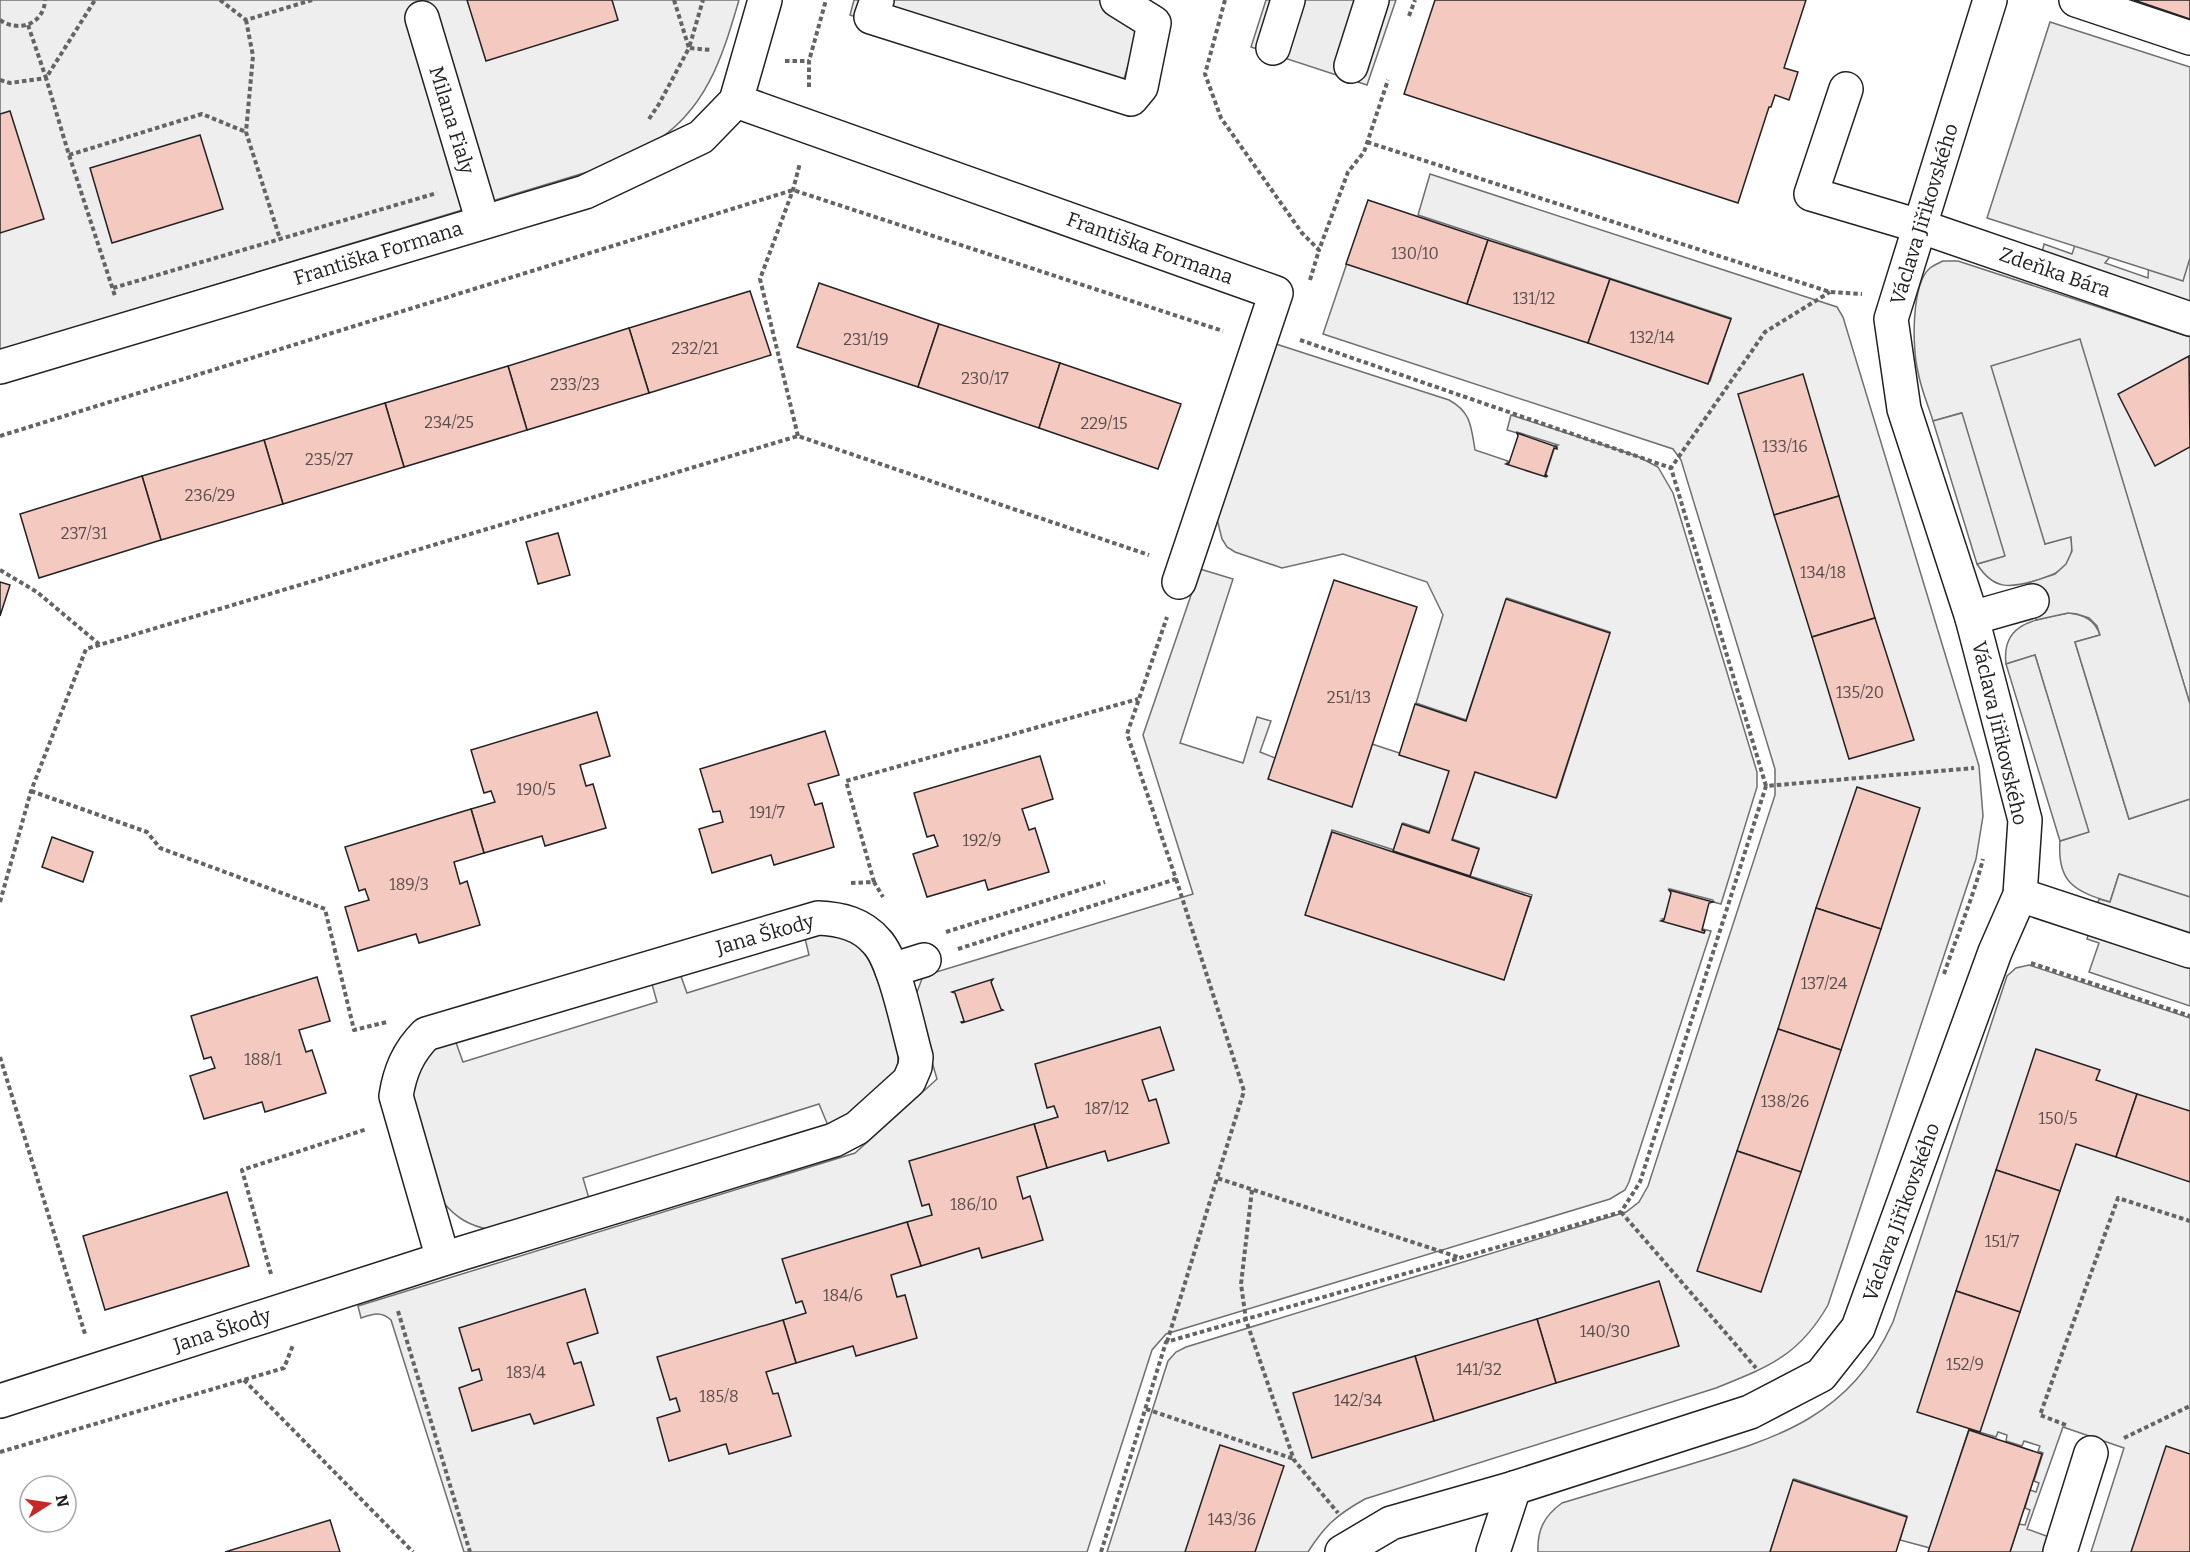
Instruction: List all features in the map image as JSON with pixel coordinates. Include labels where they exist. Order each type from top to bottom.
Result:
[{"type":"street","name":"Františka Formana","points":[[0,367],[585,192],[701,137],[736,100],[765,0]]},
{"type":"street","points":[[877,0],[871,17],[1131,99],[1141,87],[1154,23],[1118,0]]},
{"type":"street","points":[[1273,48],[1288,0]]},
{"type":"street","points":[[1351,66],[1372,0]]},
{"type":"street","name":"Václava Jiřikovského","points":[[1342,1552],[1392,1523],[1514,1488],[1750,1412],[1821,1374],[1858,1328],[1995,952],[2020,895],[2025,820],[1972,618],[1904,409],[1892,319],[1990,0]]},
{"type":"street","points":[[2076,0],[2190,38]]},
{"type":"street","name":"Milana Fialy","points":[[422,18],[483,222]]},
{"type":"street","name":"Zdeňka Bára","points":[[1846,89],[1811,194],[1919,226],[2190,319]]},
{"type":"street","name":"Františka Formana","points":[[736,100],[1276,293],[1181,574]]},
{"type":"street","points":[[1972,618],[2032,601]]},
{"type":"street","points":[[2020,895],[2190,951]]},
{"type":"street","name":"Jana Škody","points":[[0,1401],[443,1260],[848,1135],[909,1081],[915,1067],[916,1057],[892,970],[878,942],[854,924],[838,919],[818,918],[426,1034],[416,1044],[405,1062],[399,1076],[396,1096],[443,1260]]},
{"type":"street","points":[[892,970],[932,947]]},
{"type":"street","points":[[2060,1552],[2093,1441]]},
{"type":"street","points":[[1492,1552],[1514,1488]]},
{"type":"path","points":[[0,20],[10,26],[28,26],[42,13],[45,0]]},
{"type":"path","points":[[0,80],[10,83],[46,78],[95,0]]},
{"type":"path","points":[[220,0],[246,20],[253,56],[246,132],[280,239]]},
{"type":"path","points":[[246,20],[312,0]]},
{"type":"path","points":[[674,0],[689,48]]},
{"type":"path","points":[[647,122],[659,105],[689,48],[703,0]]},
{"type":"path","points":[[798,436],[760,279],[793,190],[809,127],[809,61],[826,0]]},
{"type":"path","points":[[1226,0],[1205,74],[1221,118],[1302,233],[1319,250],[1348,172],[1364,152],[1389,76]]},
{"type":"path","points":[[1407,21],[1415,0]]},
{"type":"path","points":[[28,26],[113,288],[123,330]]},
{"type":"path","points":[[689,48],[716,51]]},
{"type":"path","points":[[69,155],[202,114],[246,132]]},
{"type":"path","points":[[1367,142],[1830,292],[1869,294]]},
{"type":"path","points":[[113,288],[471,183]]},
{"type":"path","points":[[0,436],[793,190],[1259,343],[1292,338],[1671,468]]},
{"type":"path","points":[[1671,468],[1765,332],[1830,292]]},
{"type":"path","points":[[0,902],[32,791],[86,649],[798,436],[1181,574],[1127,734],[1244,1091],[1101,1552]]},
{"type":"path","points":[[1166,1346],[1166,1342],[1621,1212],[1640,1182],[1766,786],[1671,468]]},
{"type":"path","points":[[0,570],[37,592],[99,645]]},
{"type":"path","points":[[886,902],[874,882],[846,781],[1139,699]]},
{"type":"path","points":[[1766,786],[1984,767]]},
{"type":"path","points":[[32,791],[147,832],[160,848],[325,909],[354,1030],[392,1021],[387,1031]]},
{"type":"path","points":[[1941,985],[1955,940],[1973,896],[1984,856]]},
{"type":"path","points":[[932,947],[1176,879]]},
{"type":"path","points":[[844,883],[874,882]]},
{"type":"path","points":[[932,947],[1105,882]]},
{"type":"path","points":[[1955,940],[2190,1016]]},
{"type":"path","points":[[0,1057],[88,1343]]},
{"type":"path","points":[[272,1279],[242,1170],[378,1126]]},
{"type":"path","points":[[1217,1179],[1461,1258]]},
{"type":"path","points":[[1252,1190],[1242,1284],[1246,1320],[1294,1460],[1344,1520]]},
{"type":"path","points":[[2190,1221],[2118,1198],[2040,1415],[2093,1441],[2190,1406]]},
{"type":"path","points":[[1621,1212],[1761,1373]]},
{"type":"path","points":[[396,1304],[470,1552]]},
{"type":"path","points":[[0,1452],[284,1368],[296,1339]]},
{"type":"path","points":[[244,1380],[413,1552]]},
{"type":"path","points":[[1146,1409],[1294,1460]]},
{"type":"shaded area","points":[[0,0],[739,0],[718,63],[698,100],[669,132],[633,154],[604,167],[0,350]]},
{"type":"shaded area","points":[[854,0],[1148,0],[1116,105],[850,15]]},
{"type":"shaded area","points":[[1266,0],[1396,0],[1367,85],[1251,47]]},
{"type":"shaded area","points":[[2050,22],[2190,67],[2190,258],[2183,281],[1987,218]]},
{"type":"shaded area","points":[[2138,53],[2110,257],[2105,263],[2148,278],[2149,259],[2190,212],[2190,305],[2041,257],[2044,244],[2072,254]]},
{"type":"shaded area","points":[[1430,174],[1837,307],[1843,317],[1979,766],[1983,816],[1976,859],[1828,1305],[1806,1337],[1794,1348],[1767,1366],[1716,1388],[1365,1499],[1333,1521],[1320,1534],[1308,1552],[1107,1552],[1168,1361],[1176,1352],[1186,1347],[1626,1212],[1639,1202],[1648,1186],[1775,795],[1775,769],[1681,460],[1673,449],[1323,334],[1347,263],[1710,381],[1731,318],[1418,215]]},
{"type":"shaded area","points":[[1943,261],[1958,261],[2190,337],[2190,704],[2079,339],[2045,544],[2071,536],[2072,550],[2069,561],[2061,570],[2050,576],[2011,586],[1990,579],[1977,564],[2004,556],[1961,413],[1933,421],[1916,362],[1914,333],[1919,288],[1930,268]]},
{"type":"shaded area","points":[[2080,339],[2190,704],[2190,799],[2129,819],[2075,642],[2100,635],[2097,626],[2089,618],[2068,613],[2036,620],[2028,583],[2055,574],[2066,564],[2072,551],[2071,537],[2045,544],[1991,366]]},
{"type":"shaded area","points":[[1276,344],[1449,400],[1466,415],[1471,427],[1475,450],[1547,476],[1555,446],[1558,445],[1507,430],[1511,415],[1637,456],[1658,467],[1673,493],[1757,772],[1757,787],[1721,904],[1670,889],[1672,891],[1665,918],[1662,919],[1711,931],[1625,1190],[1610,1199],[1166,1334],[1152,1350],[1087,1552],[464,1552],[391,1320],[380,1314],[361,1318],[358,1306],[855,1153],[937,1079],[914,1000],[923,976],[1193,894],[1143,735],[1200,569],[1233,579],[1180,743],[1243,763],[1257,717],[1271,721],[1260,752],[1275,758],[1352,805],[1372,744],[1451,770],[1430,832],[1403,823],[1394,850],[1332,830],[1306,914],[1504,979],[1532,895],[1470,876],[1479,848],[1452,839],[1475,770],[1557,797],[1610,632],[1507,598],[1466,720],[1416,703],[1443,615],[1427,582],[1343,554],[1282,568],[1235,552],[1227,547],[1222,539],[1217,519]]},
{"type":"shaded area","points":[[1962,413],[2005,556],[1977,564],[1933,421]]},
{"type":"shaded area","points":[[2068,613],[2088,619],[2095,625],[2100,635],[2075,642],[2129,819],[2190,799],[2190,897],[2119,874],[2110,902],[2078,889],[2070,883],[2061,866],[2060,841],[2088,832],[2035,655],[2006,664],[2006,650],[2009,639],[2023,625]]},
{"type":"shaded area","points":[[2035,655],[2089,832],[2060,841],[2006,664]]},
{"type":"shaded area","points":[[2119,874],[2190,897],[2190,1006],[2089,972],[2099,943],[2087,939],[2099,899],[2110,902]]},
{"type":"shaded area","points":[[828,929],[857,944],[866,955],[879,983],[895,1035],[898,1059],[896,1071],[882,1090],[866,1105],[829,1128],[819,1104],[583,1178],[590,1202],[491,1230],[464,1220],[453,1213],[443,1202],[411,1090],[413,1078],[433,1048],[454,1037],[463,1062],[657,1002],[650,977],[678,968],[687,993],[809,955],[803,930]]},
{"type":"shaded area","points":[[2029,965],[2190,1018],[2190,1552],[2091,1552],[2124,1448],[2063,1427],[2027,1529],[2049,1537],[2044,1552],[2010,1552],[2019,1524],[2025,1525],[2030,1510],[2025,1508],[2030,1490],[2036,1492],[2039,1483],[2034,1481],[2043,1453],[2038,1451],[2040,1446],[2024,1441],[2022,1446],[2006,1441],[2007,1435],[1998,1432],[1996,1437],[1969,1429],[1930,1548],[1900,1540],[1907,1516],[1794,1479],[1770,1552],[1538,1552],[1540,1530],[1546,1518],[1562,1503],[1722,1455],[1782,1432],[1809,1418],[1834,1401],[1856,1380],[1876,1354],[1893,1322],[2007,976],[2016,968]]},
{"type":"building","points":[[467,0],[612,0],[618,20],[486,61]]},
{"type":"building","points":[[1435,0],[1806,0],[1784,68],[1798,72],[1789,100],[1775,95],[1769,107],[1738,203],[1404,94]]},
{"type":"building","points":[[2134,0],[2190,0],[2190,19]]},
{"type":"building","points":[[10,111],[44,219],[0,233],[0,114]]},
{"type":"building","points":[[200,135],[223,209],[112,243],[90,168]]},
{"type":"building","points":[[1368,200],[1488,240],[1467,304],[1346,264]]},
{"type":"building","points":[[1488,240],[1610,279],[1588,343],[1467,304]]},
{"type":"building","points":[[1610,279],[1731,319],[1708,384],[1588,343]]},
{"type":"building","points":[[819,283],[939,324],[918,387],[797,347]]},
{"type":"building","points":[[750,291],[771,355],[649,393],[629,328]]},
{"type":"building","points":[[939,324],[1060,363],[1039,428],[918,387]]},
{"type":"building","points":[[629,328],[649,393],[527,430],[508,366]]},
{"type":"building","points":[[2189,356],[2190,447],[2155,466],[2118,394]]},
{"type":"building","points":[[1060,363],[1181,404],[1158,469],[1039,428]]},
{"type":"building","points":[[508,366],[527,430],[404,467],[385,403]]},
{"type":"building","points":[[1803,374],[1839,496],[1774,515],[1738,394]]},
{"type":"building","points":[[385,403],[404,467],[283,504],[264,440]]},
{"type":"building","points":[[1517,433],[1557,447],[1557,449],[1554,448],[1546,477],[1506,464],[1509,463]]},
{"type":"building","points":[[264,440],[283,504],[161,540],[142,476]]},
{"type":"building","points":[[142,476],[161,540],[39,578],[20,514]]},
{"type":"building","points":[[1839,496],[1875,618],[1812,637],[1774,515]]},
{"type":"building","points":[[558,533],[570,575],[538,584],[526,542]]},
{"type":"building","points":[[1334,580],[1417,607],[1352,807],[1268,779]]},
{"type":"building","points":[[0,582],[10,585],[0,616]]},
{"type":"building","points":[[1506,599],[1610,633],[1556,798],[1475,772],[1452,840],[1479,849],[1470,876],[1393,851],[1402,824],[1429,833],[1449,771],[1399,755],[1415,704],[1466,721]]},
{"type":"building","points":[[1875,618],[1914,740],[1849,759],[1812,637]]},
{"type":"building","points":[[597,712],[610,756],[580,765],[586,786],[593,784],[606,828],[545,846],[542,836],[484,853],[471,809],[495,802],[491,791],[484,793],[471,750]]},
{"type":"building","points":[[825,731],[839,775],[808,784],[815,805],[822,803],[834,847],[774,865],[771,855],[712,873],[699,829],[723,822],[720,811],[713,812],[700,769]]},
{"type":"building","points":[[1040,756],[1053,799],[1022,809],[1029,830],[1035,828],[1049,872],[988,890],[985,880],[927,897],[913,854],[938,846],[934,835],[927,837],[914,793]]},
{"type":"building","points":[[1857,787],[1920,808],[1881,929],[1816,908]]},
{"type":"building","points":[[471,809],[484,853],[454,862],[460,884],[467,881],[480,925],[419,943],[416,934],[358,951],[345,907],[369,900],[365,889],[359,891],[345,847]]},
{"type":"building","points":[[1332,832],[1531,897],[1504,980],[1305,915]]},
{"type":"building","points":[[52,837],[93,852],[83,882],[42,867]]},
{"type":"building","points":[[1669,890],[1713,902],[1709,903],[1702,930],[1705,931],[1704,933],[1661,921],[1664,920],[1671,893]]},
{"type":"building","points":[[1816,908],[1881,929],[1841,1050],[1778,1029]]},
{"type":"building","points":[[317,977],[330,1021],[299,1030],[306,1052],[312,1050],[326,1093],[265,1112],[262,1102],[204,1119],[190,1076],[215,1068],[211,1057],[204,1059],[191,1016]]},
{"type":"building","points":[[993,979],[991,982],[1003,1010],[962,1023],[964,1021],[955,993],[952,992]]},
{"type":"building","points":[[1160,1027],[1174,1070],[1142,1080],[1149,1101],[1156,1099],[1169,1143],[1108,1161],[1105,1151],[1047,1168],[1034,1124],[1058,1117],[1054,1106],[1047,1108],[1035,1064]]},
{"type":"building","points":[[1778,1029],[1841,1050],[1801,1172],[1737,1151]]},
{"type":"building","points":[[2036,1049],[2100,1070],[2096,1080],[2137,1094],[2116,1157],[2076,1144],[2060,1191],[1996,1170]]},
{"type":"building","points":[[2137,1094],[2190,1111],[2190,1182],[2116,1157]]},
{"type":"building","points":[[1034,1124],[1047,1168],[1017,1177],[1023,1199],[1030,1196],[1043,1240],[982,1258],[979,1248],[921,1266],[907,1222],[932,1215],[929,1204],[922,1206],[909,1161]]},
{"type":"building","points":[[1737,1151],[1801,1172],[1761,1292],[1697,1271]]},
{"type":"building","points":[[1996,1170],[2060,1191],[2020,1312],[1956,1291]]},
{"type":"building","points":[[227,1192],[249,1266],[105,1310],[83,1236]]},
{"type":"building","points":[[907,1222],[921,1266],[891,1275],[897,1297],[905,1295],[917,1338],[856,1356],[853,1346],[796,1363],[783,1320],[806,1313],[802,1301],[796,1303],[782,1259]]},
{"type":"building","points":[[1659,1281],[1679,1346],[1556,1383],[1537,1319]]},
{"type":"building","points":[[585,1289],[598,1333],[567,1343],[574,1364],[581,1362],[594,1405],[534,1424],[530,1414],[472,1431],[459,1388],[482,1380],[479,1369],[472,1371],[459,1328]]},
{"type":"building","points":[[1956,1291],[2020,1312],[1980,1432],[1917,1412]]},
{"type":"building","points":[[1537,1319],[1556,1383],[1434,1421],[1415,1356]]},
{"type":"building","points":[[783,1320],[796,1363],[766,1372],[773,1394],[778,1393],[791,1436],[729,1454],[726,1444],[669,1461],[657,1418],[680,1411],[676,1398],[670,1400],[657,1357]]},
{"type":"building","points":[[1415,1356],[1434,1421],[1312,1458],[1293,1393]]},
{"type":"building","points":[[1969,1430],[2042,1454],[2010,1552],[1928,1552]]},
{"type":"building","points":[[1220,1445],[1284,1466],[1255,1552],[1185,1552]]},
{"type":"building","points":[[2166,1446],[2190,1454],[2190,1552],[2131,1552]]},
{"type":"building","points":[[1793,1480],[1907,1517],[1896,1552],[1770,1552]]},
{"type":"building","points":[[330,1520],[340,1552],[225,1552]]}]
